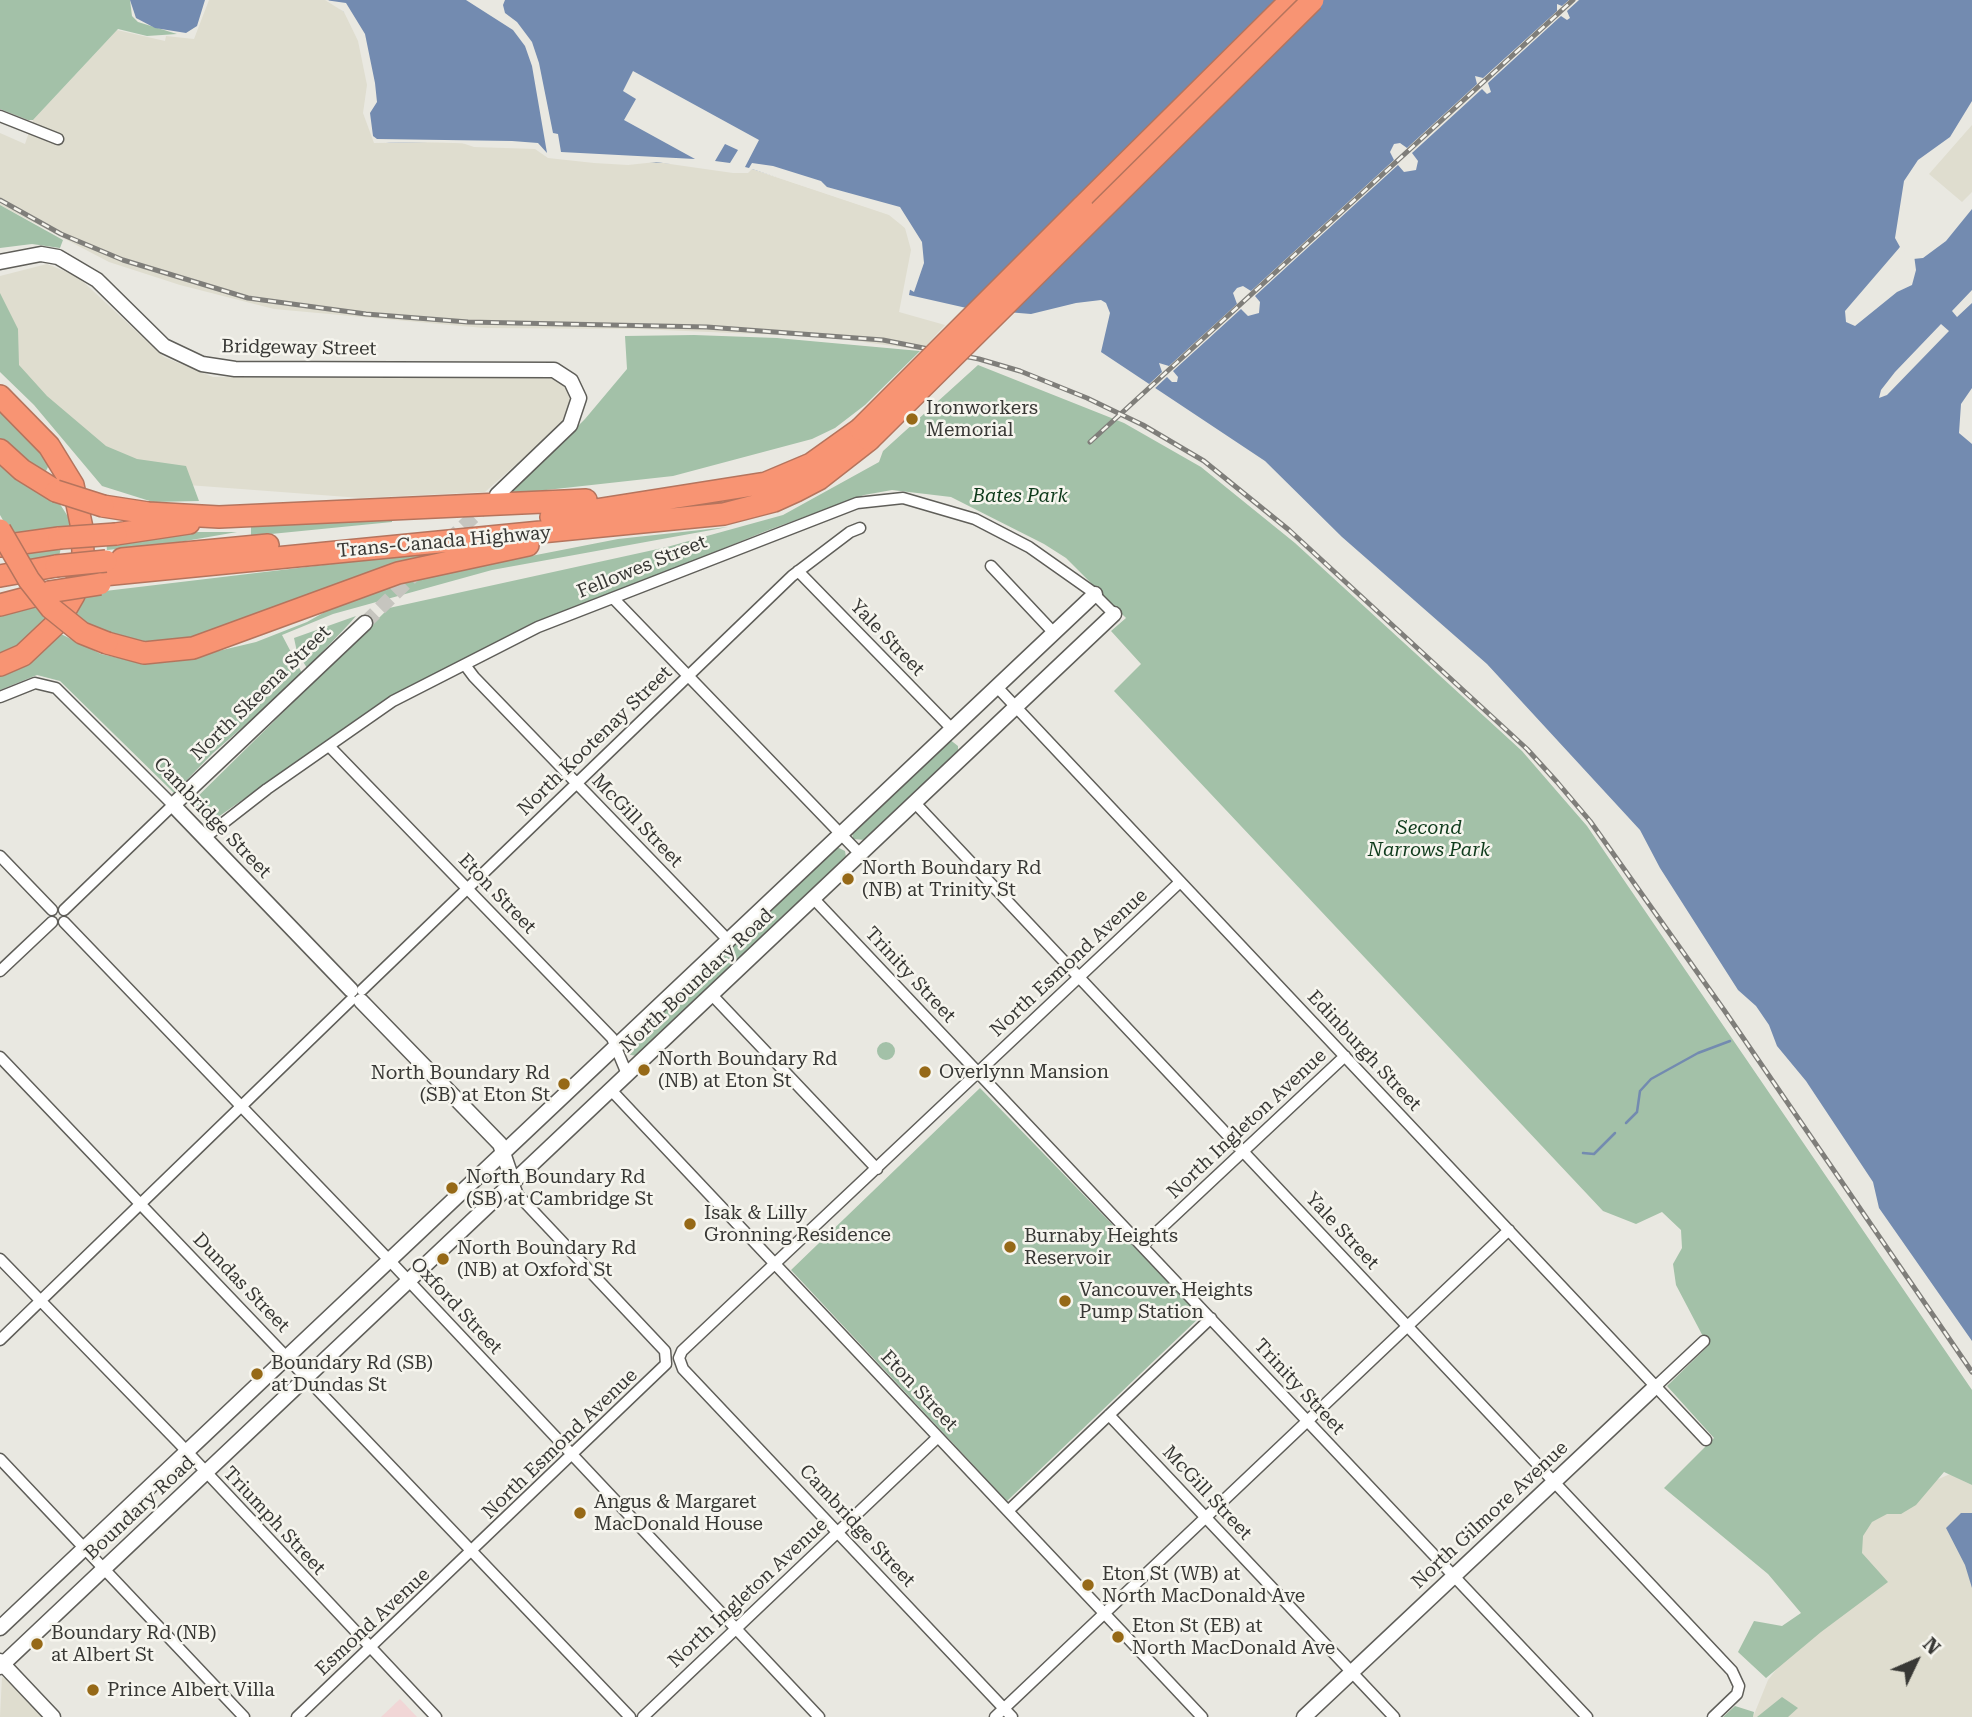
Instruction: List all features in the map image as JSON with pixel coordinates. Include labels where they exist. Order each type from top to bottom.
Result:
[{"type":"highway","points":[[864,434],[1291,0]]},
{"type":"highway","points":[[864,434],[1313,0]]},
{"type":"highway","points":[[0,396],[49,446],[73,485],[82,528],[83,553],[74,595],[59,621],[23,655],[0,665]]},
{"type":"highway","name":"Trans-Canada Highway","points":[[0,591],[52,580],[563,516],[766,484],[811,464],[864,434]]},
{"type":"highway","name":"Trans-Canada Highway","points":[[103,573],[176,569],[394,545],[690,520],[750,509],[796,491],[819,478],[864,434]]},
{"type":"highway","points":[[0,450],[22,470],[56,491],[103,506],[148,513],[219,517],[686,498]]},
{"type":"highway","points":[[0,546],[116,534],[219,517]]},
{"type":"highway","points":[[0,530],[29,580],[51,608],[82,633],[144,653],[194,648],[398,573],[542,542],[690,520]]},
{"type":"highway","name":"Trans-Canada Highway","points":[[0,576],[52,580]]},
{"type":"highway","points":[[0,605],[52,580]]},
{"type":"street","points":[[0,116],[58,139]]},
{"type":"street","name":"Bridgeway Street","points":[[0,262],[41,254],[58,257],[97,280],[164,346],[202,364],[235,369],[554,370],[571,381],[579,398],[570,425],[496,495]]},
{"type":"street","name":"Fellowes Street","points":[[204,838],[393,701],[538,627],[839,510],[891,498],[923,502],[981,522],[1028,547],[1095,594],[1114,614]]},
{"type":"street","name":"North Kootenay Street","points":[[0,1340],[798,571],[850,532],[860,528]]},
{"type":"street","points":[[991,566],[1054,633]]},
{"type":"street","name":"Yale Street","points":[[798,571],[952,729]]},
{"type":"street","name":"North Boundary Road","points":[[288,1357],[1095,594]]},
{"type":"street","points":[[614,599],[860,854]]},
{"type":"street","name":"North Boundary Road","points":[[307,1377],[1114,614]]},
{"type":"street","name":"North Skeena Street","points":[[60,914],[365,623]]},
{"type":"street","name":"McGill Street","points":[[465,664],[576,784],[728,940]]},
{"type":"street","name":"Cambridge Street","points":[[0,697],[38,683],[48,684],[61,691],[500,1144],[518,1195],[665,1351],[667,1359]]},
{"type":"street","name":"Edinburgh Street","points":[[997,687],[1706,1440]]},
{"type":"street","name":"Eton Street","points":[[329,746],[610,1036],[627,1074]]},
{"type":"street","name":"Yale Street","points":[[915,803],[1732,1671],[1739,1686],[1734,1698],[1713,1717]]},
{"type":"street","name":"Oxford Street","points":[[0,856],[60,914],[820,1717]]},
{"type":"street","name":"North Esmond Avenue","points":[[680,1358],[682,1351],[1180,882]]},
{"type":"street","name":"Trinity Street","points":[[813,898],[1587,1717]]},
{"type":"street","points":[[0,971],[52,922],[58,925],[60,914]]},
{"type":"street","points":[[711,994],[877,1169]]},
{"type":"street","name":"North Ingleton Avenue","points":[[1142,1246],[1345,1056]]},
{"type":"street","name":"Dundas Street","points":[[0,1058],[629,1717]]},
{"type":"street","name":"Eton Street","points":[[611,1090],[1202,1717]]},
{"type":"street","points":[[995,1717],[1008,1713],[1104,1613],[1509,1230]]},
{"type":"street","name":"Triumph Street","points":[[0,1259],[187,1451],[436,1717]]},
{"type":"street","points":[[1008,1511],[1211,1318]]},
{"type":"street","name":"North Gilmore Avenue","points":[[1304,1717],[1703,1341]]},
{"type":"street","name":"Boundary Road","points":[[0,1628],[288,1357]]},
{"type":"street","name":"Cambridge Street","points":[[680,1358],[683,1369],[1008,1713]]},
{"type":"street","name":"North Esmond Avenue","points":[[472,1552],[663,1370],[667,1359]]},
{"type":"street","name":"Boundary Road","points":[[1,1664],[307,1377]]},
{"type":"street","name":"McGill Street","points":[[1109,1415],[1394,1717]]},
{"type":"street","name":"North Ingleton Avenue","points":[[643,1717],[938,1437]]},
{"type":"street","points":[[0,1459],[244,1717]]},
{"type":"street","name":"Esmond Avenue","points":[[297,1717],[472,1552]]},
{"type":"street","points":[[1,1664],[53,1717]]},
{"type":"shaded area","points":[[209,0],[328,0],[342,9],[353,26],[400,141],[535,146],[752,169],[889,215],[905,228],[911,250],[899,312],[945,325],[922,350],[827,337],[638,329],[484,328],[274,309],[180,285],[109,262],[0,205],[0,133],[25,144],[33,120],[117,30],[165,41],[166,36],[194,39]]},
{"type":"shaded area","points":[[1972,125],[1972,192],[1962,202],[1929,174]]},
{"type":"shaded area","points":[[47,264],[77,276],[164,357],[213,377],[547,374],[568,389],[571,405],[564,422],[485,492],[361,498],[121,480],[0,361],[0,276]]},
{"type":"shaded area","points":[[1950,1474],[1972,1485],[1972,1717],[1753,1717],[1768,1680],[1789,1653],[1837,1553],[1884,1503]]},
{"type":"shaded area","points":[[2,1677],[8,1680],[43,1717],[0,1717]]},
{"type":"shaded area","points":[[400,1699],[417,1717],[381,1717]]},
{"type":"green space","points":[[0,0],[130,0],[132,16],[138,22],[177,34],[147,36],[118,29],[33,120],[28,120],[0,109]]},
{"type":"green space","points":[[0,205],[63,240],[60,248],[32,244],[0,248]]},
{"type":"green space","points":[[0,293],[18,329],[19,365],[47,396],[106,446],[137,459],[186,466],[199,501],[153,502],[102,486],[34,405],[0,372]]},
{"type":"green space","points":[[625,336],[777,338],[920,351],[865,405],[835,428],[812,439],[673,476],[510,494],[585,419],[627,369]]},
{"type":"green space","name":"Second Narrows Park","points":[[978,365],[1124,423],[1201,467],[1295,543],[1522,751],[1587,826],[1972,1390],[1972,1485],[1944,1472],[1916,1505],[1901,1514],[1887,1514],[1872,1522],[1863,1536],[1862,1553],[1888,1582],[1821,1632],[1766,1678],[1738,1652],[1754,1621],[1782,1626],[1801,1613],[1768,1574],[1664,1488],[1714,1438],[1667,1386],[1708,1346],[1676,1285],[1673,1264],[1682,1248],[1681,1230],[1662,1212],[1636,1224],[1603,1211],[1114,691],[1141,664],[1111,631],[1126,618],[1066,558],[1044,544],[951,497],[892,490],[864,495],[766,531],[514,634],[387,698],[211,822],[204,821],[189,805],[389,608],[667,547],[783,515],[879,462],[883,451]]},
{"type":"green space","points":[[0,402],[52,459],[44,475],[0,438]]},
{"type":"green space","points":[[0,461],[58,501],[74,526],[11,534],[0,515]]},
{"type":"green space","points":[[392,519],[392,522],[251,536],[251,527]]},
{"type":"green space","points":[[728,527],[492,570],[333,614],[282,635],[303,675],[213,753],[174,793],[60,681],[37,675],[0,690],[0,671],[59,633],[101,654],[141,663],[172,662],[256,642],[307,622],[346,600],[426,575],[507,556],[531,556],[618,539]]},
{"type":"green space","points":[[198,532],[237,532],[174,543],[107,550],[106,540]]},
{"type":"green space","points":[[62,544],[59,556],[26,560],[20,549]]},
{"type":"green space","points":[[466,548],[198,638],[147,644],[97,630],[72,615],[80,594]]},
{"type":"green space","points":[[33,602],[51,621],[0,659],[0,615]]},
{"type":"green space","points":[[356,616],[307,668],[297,652],[294,638]]},
{"type":"green space","points":[[949,739],[958,746],[958,752],[865,840],[853,839],[852,831]]},
{"type":"green space","points":[[837,847],[845,851],[846,857],[636,1056],[627,1054],[625,1045]]},
{"type":"green space","points":[[886,1042],[892,1045],[895,1051],[892,1057],[886,1060],[880,1057],[877,1051],[880,1045]]},
{"type":"green space","points":[[980,1088],[1201,1316],[1007,1501],[791,1270]]},
{"type":"green space","points":[[1782,1697],[1798,1708],[1788,1717],[1757,1717]]},
{"type":"green space","points":[[1735,1706],[1754,1712],[1753,1717],[1723,1717]]},
{"type":"water","points":[[130,0],[205,0],[197,26],[186,33],[155,28],[136,18]]},
{"type":"water","points":[[328,0],[1972,0],[1972,101],[1950,137],[1918,160],[1904,181],[1895,238],[1900,247],[1888,278],[1888,290],[1908,281],[1913,259],[1923,258],[1946,241],[1972,209],[1972,290],[1952,311],[1957,317],[1972,303],[1972,388],[1961,404],[1959,433],[1972,444],[1972,1341],[1879,1208],[1873,1182],[1806,1081],[1777,1046],[1769,1025],[1756,1006],[1738,990],[1660,868],[1640,830],[1487,664],[1342,537],[1265,461],[1101,352],[1110,313],[1106,303],[1101,300],[1076,303],[1031,314],[971,309],[909,295],[915,263],[915,241],[906,223],[890,211],[752,169],[546,155],[537,147],[466,141],[389,143],[373,138],[367,114],[369,85],[360,44],[347,14]]},
{"type":"water","points":[[1961,1513],[1972,1513],[1972,1588],[1965,1565],[1946,1528]]},
{"type":"pier","points":[[325,0],[346,3],[365,34],[375,83],[377,102],[370,113],[373,136],[377,139],[538,143],[547,153],[532,66],[525,46],[513,30],[466,0],[505,0],[505,13],[517,22],[532,42],[553,133],[558,134],[561,152],[695,159],[624,120],[636,99],[623,91],[633,71],[759,140],[745,167],[749,168],[752,163],[773,166],[821,181],[827,187],[900,207],[922,242],[924,263],[914,292],[909,289],[912,243],[906,229],[894,216],[752,169],[748,173],[733,173],[656,162],[628,165],[594,163],[548,158],[535,149],[474,147],[459,142],[374,143],[363,113],[367,85],[358,41],[344,12]],"holes":[[[725,144],[738,150],[730,163],[715,161]]]},
{"type":"pier","points":[[1569,0],[1579,0],[1567,11],[1570,18],[1567,20],[1561,16],[1488,83],[1491,92],[1487,94],[1482,89],[1412,153],[1418,161],[1416,170],[1404,172],[1398,165],[1255,296],[1260,302],[1259,313],[1248,316],[1241,309],[1173,371],[1178,377],[1177,382],[1172,382],[1167,377],[1152,391],[1146,387],[1162,372],[1159,363],[1169,366],[1237,304],[1233,293],[1237,288],[1243,286],[1251,291],[1394,160],[1390,152],[1394,144],[1400,143],[1407,148],[1477,84],[1475,76],[1483,78],[1557,11],[1557,4],[1562,6]]},
{"type":"pier","points":[[1900,247],[1904,248],[1905,254],[1888,285],[1908,277],[1910,258],[1914,255],[1916,270],[1912,285],[1897,292],[1855,326],[1846,322],[1845,311]]},
{"type":"pier","points":[[1941,324],[1949,331],[1887,395],[1879,398],[1881,390],[1895,372]]},
{"type":"waterway","points":[[1626,1123],[1637,1112],[1640,1091],[1651,1079],[1698,1053],[1730,1041]]},
{"type":"waterway","points":[[1583,1153],[1594,1154],[1615,1133]]},
{"type":"tunnel","points":[[448,541],[487,504]]},
{"type":"tunnel","points":[[365,623],[419,570]]},
{"type":"railway","points":[[1090,442],[1573,0]]},
{"type":"railway","points":[[0,200],[61,234],[123,260],[248,298],[366,314],[468,322],[707,327],[883,340],[979,359],[1020,371],[1087,398],[1143,425],[1204,461],[1289,530],[1527,749],[1590,821],[1724,1010],[1972,1372]]},
{"type":"place","name":"Ironworkers Memorial","points":[[912,419]]},
{"type":"place","name":"North Boundary Rd (NB) at Trinity St","points":[[848,879]]},
{"type":"place","name":"North Boundary Rd (NB) at Eton St","points":[[644,1070]]},
{"type":"place","name":"Overlynn Mansion","points":[[925,1072]]},
{"type":"place","name":"North Boundary Rd (SB) at Eton St","points":[[564,1084]]},
{"type":"place","name":"North Boundary Rd (SB) at Cambridge St","points":[[452,1188]]},
{"type":"place","name":"Isak & Lilly Gronning Residence","points":[[690,1224]]},
{"type":"place","name":"Burnaby Heights Reservoir","points":[[1010,1247]]},
{"type":"place","name":"North Boundary Rd (NB) at Oxford St","points":[[443,1259]]},
{"type":"place","name":"Vancouver Heights Pump Station","points":[[1065,1301]]},
{"type":"place","name":"Boundary Rd (SB) at Dundas St","points":[[257,1374]]},
{"type":"place","name":"Angus & Margaret MacDonald House","points":[[580,1513]]},
{"type":"place","name":"Eton St (WB) at North MacDonald Ave","points":[[1088,1585]]},
{"type":"place","name":"Eton St (EB) at North MacDonald Ave","points":[[1118,1637]]},
{"type":"place","name":"Boundary Rd (NB) at Albert St","points":[[37,1644]]},
{"type":"place","name":"Prince Albert Villa","points":[[93,1690]]},
{"type":"park label","name":"Bates Park","points":[[1020,496]]}]
